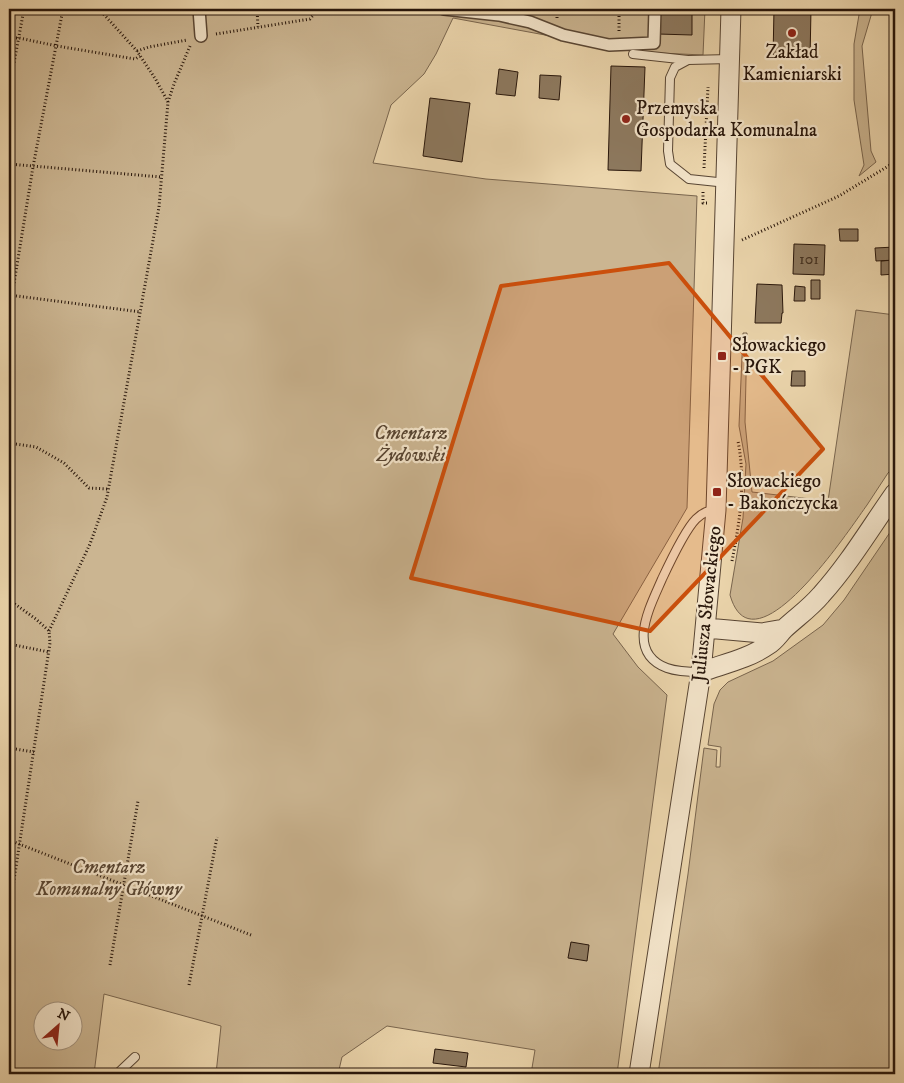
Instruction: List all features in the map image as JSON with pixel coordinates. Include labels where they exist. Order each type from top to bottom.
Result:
[{"type":"street","points":[[199,9],[201,36]]},
{"type":"street","points":[[444,9],[487,11],[530,22],[563,35],[609,45],[654,43],[656,9]]},
{"type":"street","name":"Juliusza Słowackiego","points":[[640,1074],[706,628],[716,510],[731,9]]},
{"type":"street","points":[[701,672],[744,658],[760,650],[770,644],[784,629],[803,614],[830,584],[895,493]]},
{"type":"street","points":[[706,628],[762,633],[784,629]]},
{"type":"lane","points":[[633,54],[688,60],[730,59]]},
{"type":"lane","points":[[688,60],[675,67],[670,78],[668,151],[670,164],[688,179],[727,183]]},
{"type":"lane","points":[[701,672],[680,671],[657,663],[649,655],[644,644],[643,633],[652,600],[695,520],[704,512],[716,510]]},
{"type":"lane","points":[[117,1074],[135,1057]]},
{"type":"path","points":[[9,90],[24,9]]},
{"type":"path","points":[[9,314],[10,295],[63,9]]},
{"type":"path","points":[[99,9],[137,51],[168,102]]},
{"type":"path","points":[[258,9],[258,27]]},
{"type":"path","points":[[201,36],[310,18],[318,9]]},
{"type":"path","points":[[619,9],[619,44]]},
{"type":"path","points":[[9,38],[19,38],[135,59],[140,56]]},
{"type":"path","points":[[9,913],[49,652],[48,631],[90,544],[108,489],[159,206],[168,102],[193,39],[137,51]]},
{"type":"path","points":[[747,239],[839,196],[895,162]]},
{"type":"path","points":[[9,164],[162,177]]},
{"type":"path","points":[[10,295],[141,312]]},
{"type":"path","points":[[731,566],[740,518],[742,464],[737,435]]},
{"type":"path","points":[[9,443],[36,447],[64,463],[89,488],[108,489]]},
{"type":"path","points":[[9,600],[48,631]]},
{"type":"path","points":[[9,644],[49,652]]},
{"type":"path","points":[[9,748],[34,752]]},
{"type":"path","points":[[110,965],[138,801]]},
{"type":"path","points":[[189,985],[217,837]]},
{"type":"path","points":[[9,840],[251,935]]},
{"type":"highlighted area","points":[[669,263],[823,449],[650,631],[411,578],[501,286]]},
{"type":"green space","points":[[9,9],[705,9],[703,55],[637,52],[453,18],[424,74],[391,105],[373,163],[486,179],[697,196],[687,508],[613,634],[638,667],[667,695],[617,1074],[531,1074],[535,1050],[387,1026],[342,1057],[338,1074],[216,1074],[221,1026],[104,994],[94,1074],[9,1074]]},
{"type":"green space","points":[[860,9],[873,9],[862,46],[871,151],[876,162],[859,176],[864,165],[854,100],[854,44]]},
{"type":"green space","points":[[856,310],[895,315],[895,464],[841,541],[800,590],[779,609],[759,619],[742,615],[730,595],[743,518],[746,464],[739,426],[743,333],[747,333],[745,422],[752,492],[828,501]]},
{"type":"green space","points":[[895,525],[895,1074],[658,1074],[688,874],[704,748],[717,750],[716,767],[720,767],[721,747],[708,745],[714,704],[720,690],[728,682],[773,661],[823,625],[844,600]]},
{"type":"building","points":[[659,9],[692,9],[692,35],[658,34]]},
{"type":"building","name":"Zakład Kamieniarski","points":[[774,9],[811,9],[810,59],[773,58]]},
{"type":"building","name":"Przemyska Gospodarka Komunalna","points":[[611,66],[645,67],[641,171],[608,170]]},
{"type":"building","points":[[499,69],[518,72],[515,96],[496,94]]},
{"type":"building","points":[[540,75],[561,76],[559,100],[539,98]]},
{"type":"building","points":[[430,98],[470,103],[462,162],[423,156]]},
{"type":"building","points":[[839,229],[858,229],[858,241],[840,241]]},
{"type":"building","points":[[794,244],[825,245],[824,275],[793,274]]},
{"type":"building","points":[[895,247],[895,260],[876,261],[875,248]]},
{"type":"building","points":[[895,260],[895,274],[881,275],[881,261]]},
{"type":"building","points":[[811,280],[820,280],[820,299],[811,299]]},
{"type":"building","points":[[757,284],[782,285],[783,313],[781,323],[755,323]]},
{"type":"building","points":[[795,286],[805,287],[805,301],[794,301]]},
{"type":"building","points":[[792,371],[805,371],[805,386],[791,386]]},
{"type":"building","points":[[571,942],[589,945],[587,961],[568,958]]},
{"type":"building","points":[[435,1049],[468,1053],[466,1067],[433,1063]]},
{"type":"place","name":"Zakład Kamieniarski","points":[[792,33]]},
{"type":"place","name":"Przemyska Gospodarka Komunalna","points":[[626,119]]},
{"type":"place","name":"Słowackiego - PGK","points":[[722,356]]},
{"type":"place","name":"Słowackiego - Bakończycka","points":[[717,492]]},
{"type":"park label","name":"Cmentarz Żydowski","points":[[411,444]]},
{"type":"park label","name":"Cmentarz Komunalny Główny","points":[[109,878]]}]
